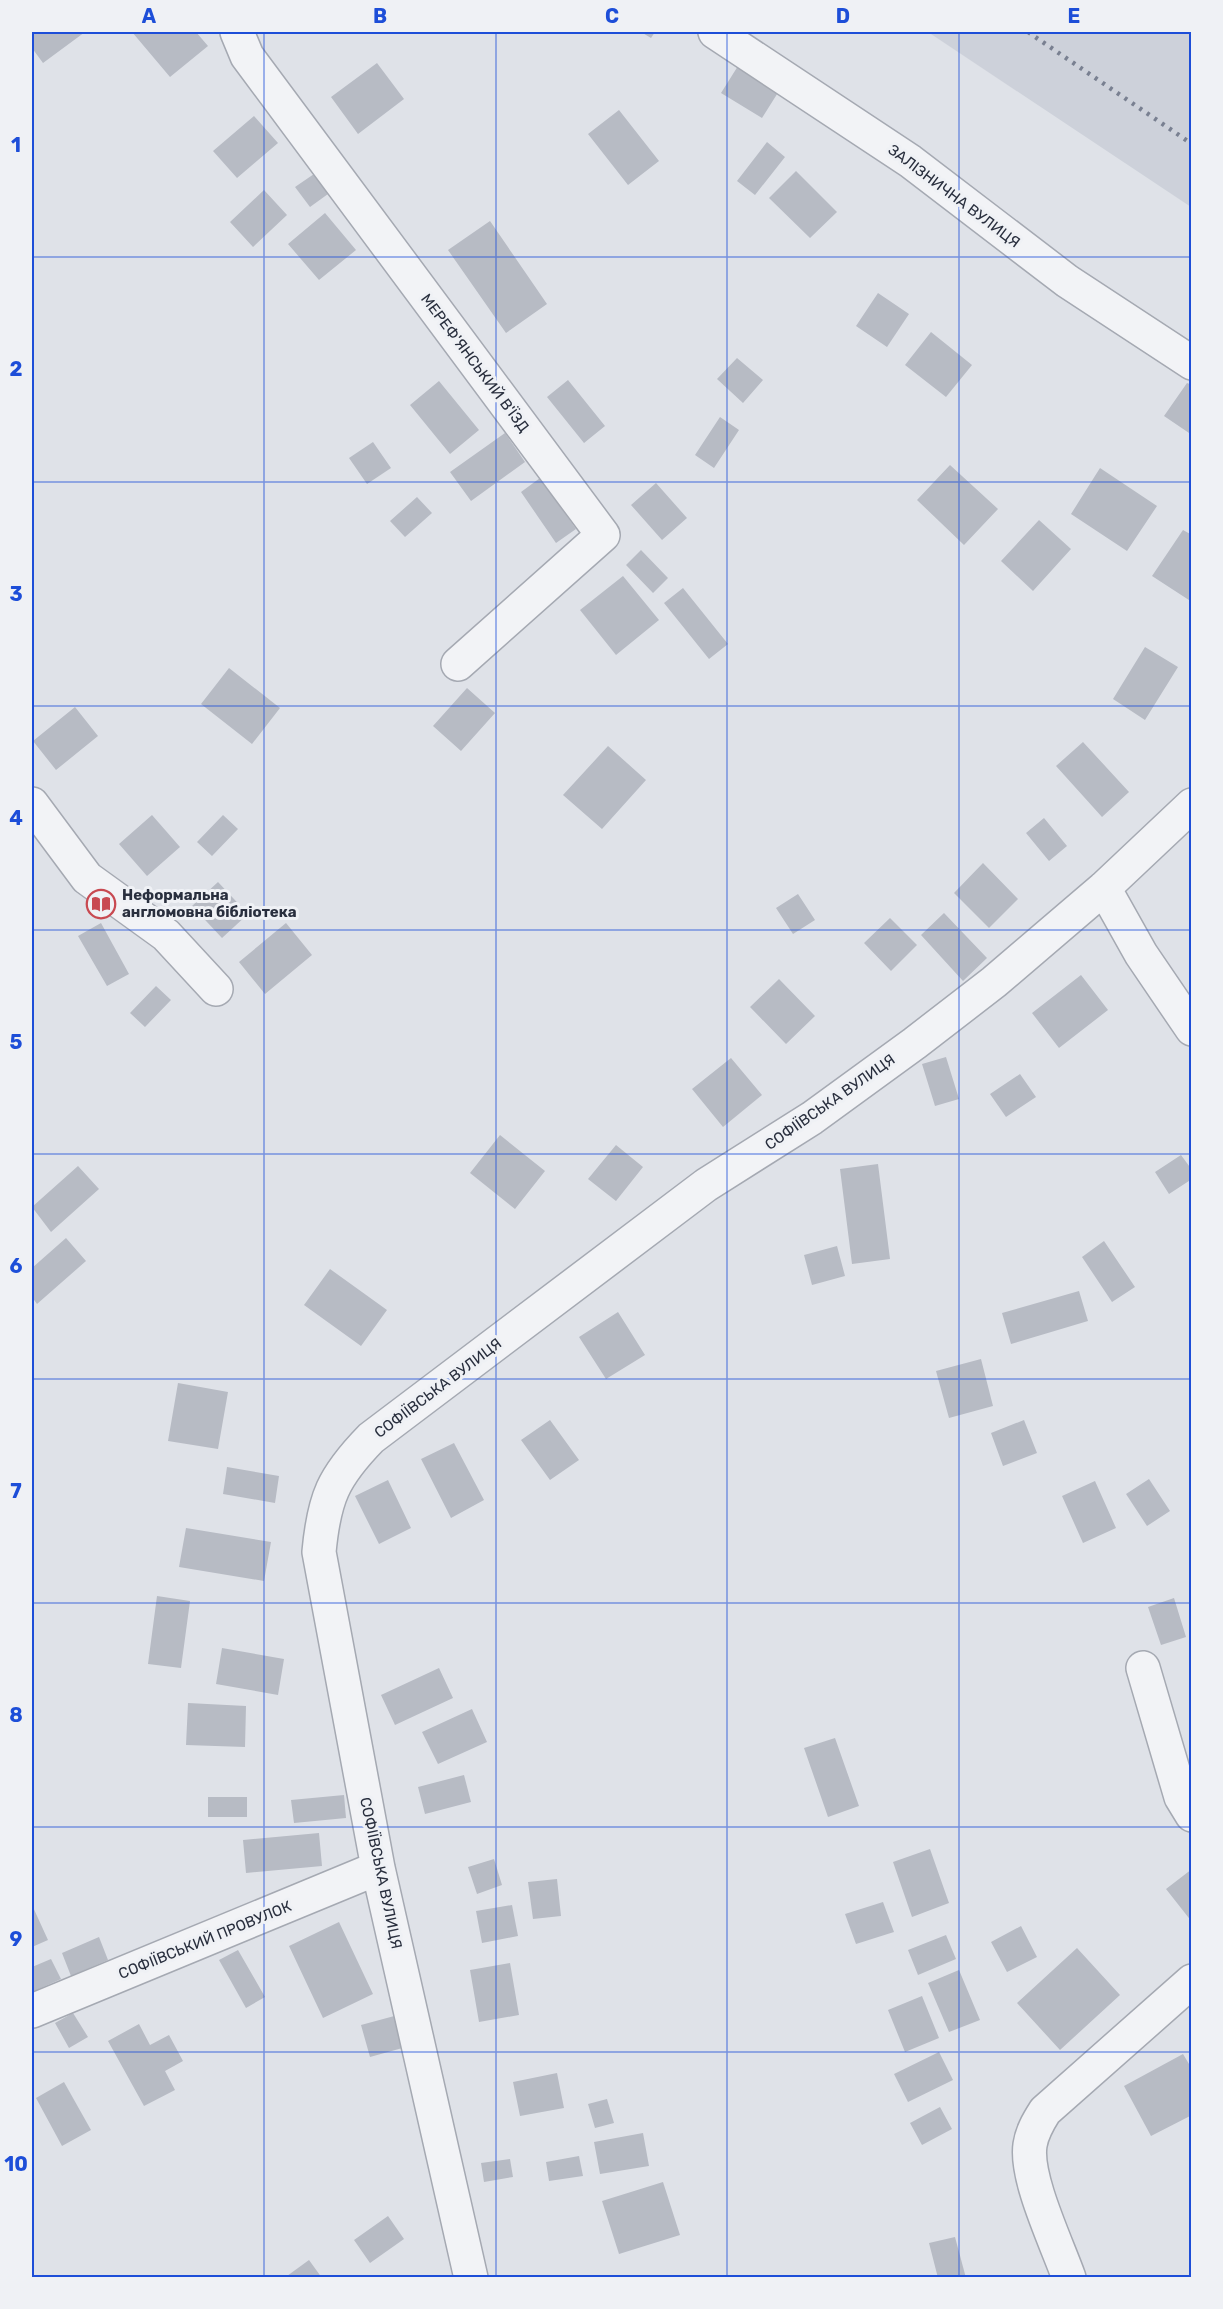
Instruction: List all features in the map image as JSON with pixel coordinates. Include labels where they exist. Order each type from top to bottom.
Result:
[{"type":"street","name":"МЕРЕФ'ЯНСЬКИЙ В'ЇЗД","points":[[237,32],[247,56],[603,536],[458,664]]},
{"type":"street","name":"ЗАЛІЗНИЧНА ВУЛИЦЯ","points":[[715,32],[910,161],[1067,281],[1191,363]]},
{"type":"street","points":[[32,804],[87,878],[165,935],[216,989]]},
{"type":"street","name":"СОФІЇВСЬКА ВУЛИЦЯ","points":[[471,2277],[378,1868],[319,1552],[322,1520],[329,1495],[340,1473],[371,1438],[706,1185],[812,1118],[915,1043],[994,982],[1104,888],[1191,805]]},
{"type":"street","points":[[1104,888],[1140,954],[1191,1029]]},
{"type":"street","points":[[1143,1668],[1181,1797],[1191,1815]]},
{"type":"street","name":"СОФІЇВСЬКИЙ ПРОВУЛОК","points":[[32,2011],[378,1868]]},
{"type":"street","points":[[1070,2277],[1033,2179],[1029,2162],[1030,2144],[1035,2126],[1045,2111],[1191,1981]]},
{"type":"shaded area","points":[[928,32],[1191,32],[1191,207]]},
{"type":"building","points":[[36,32],[85,32],[43,63],[32,48],[32,35]]},
{"type":"building","points":[[132,32],[196,32],[208,46],[170,77]]},
{"type":"building","points":[[641,32],[655,32],[651,38]]},
{"type":"building","points":[[377,63],[404,99],[358,134],[331,97]]},
{"type":"building","points":[[738,66],[779,91],[762,118],[721,93]]},
{"type":"building","points":[[619,110],[659,161],[628,185],[588,134]]},
{"type":"building","points":[[254,116],[278,143],[237,178],[213,151]]},
{"type":"building","points":[[767,142],[785,157],[755,195],[737,181]]},
{"type":"building","points":[[796,171],[837,212],[810,238],[769,198]]},
{"type":"building","points":[[314,174],[328,194],[310,207],[295,187]]},
{"type":"building","points":[[264,190],[287,215],[253,247],[230,222]]},
{"type":"building","points":[[325,213],[356,250],[319,280],[288,244]]},
{"type":"building","points":[[490,221],[547,304],[506,333],[448,250]]},
{"type":"building","points":[[878,293],[909,314],[887,347],[856,326]]},
{"type":"building","points":[[931,332],[972,365],[946,397],[905,365]]},
{"type":"building","points":[[737,358],[763,380],[743,403],[717,379]]},
{"type":"building","points":[[568,380],[605,426],[584,443],[547,397]]},
{"type":"building","points":[[439,381],[479,430],[450,454],[410,405]]},
{"type":"building","points":[[1187,383],[1192,385],[1192,435],[1164,416]]},
{"type":"building","points":[[720,417],[739,430],[714,468],[695,455]]},
{"type":"building","points":[[505,433],[525,462],[471,501],[450,472]]},
{"type":"building","points":[[373,442],[391,468],[367,484],[349,458]]},
{"type":"building","points":[[950,465],[998,509],[964,545],[917,500]]},
{"type":"building","points":[[1100,468],[1157,506],[1127,551],[1071,514]]},
{"type":"building","points":[[540,478],[576,529],[556,543],[521,492]]},
{"type":"building","points":[[656,483],[687,518],[662,540],[631,505]]},
{"type":"building","points":[[417,497],[432,513],[405,537],[390,521]]},
{"type":"building","points":[[1039,520],[1071,549],[1033,591],[1001,561]]},
{"type":"building","points":[[1183,530],[1192,535],[1192,602],[1152,576]]},
{"type":"building","points":[[641,550],[668,578],[653,593],[626,565]]},
{"type":"building","points":[[623,576],[659,620],[616,655],[580,610]]},
{"type":"building","points":[[683,588],[728,644],[709,659],[664,603]]},
{"type":"building","points":[[1145,647],[1178,667],[1145,720],[1113,699]]},
{"type":"building","points":[[229,668],[280,708],[252,744],[201,704]]},
{"type":"building","points":[[467,688],[495,713],[461,751],[433,726]]},
{"type":"building","points":[[75,707],[98,736],[56,770],[33,741]]},
{"type":"building","points":[[1083,742],[1129,792],[1102,817],[1056,766]]},
{"type":"building","points":[[608,746],[646,780],[602,829],[563,795]]},
{"type":"building","points":[[152,815],[180,847],[147,876],[119,844]]},
{"type":"building","points":[[223,815],[238,829],[212,856],[197,842]]},
{"type":"building","points":[[1044,818],[1067,846],[1049,861],[1026,833]]},
{"type":"building","points":[[983,863],[1018,899],[989,928],[954,893]]},
{"type":"building","points":[[218,882],[248,914],[222,938],[192,906]]},
{"type":"building","points":[[798,894],[815,920],[793,934],[776,908]]},
{"type":"building","points":[[944,913],[987,958],[963,981],[921,935]]},
{"type":"building","points":[[890,918],[917,945],[891,971],[864,943]]},
{"type":"building","points":[[101,923],[129,974],[107,986],[78,936]]},
{"type":"building","points":[[286,923],[312,955],[265,994],[239,962]]},
{"type":"building","points":[[1081,975],[1108,1010],[1059,1048],[1032,1013]]},
{"type":"building","points":[[779,979],[815,1016],[786,1044],[750,1007]]},
{"type":"building","points":[[156,986],[171,1000],[145,1027],[130,1013]]},
{"type":"building","points":[[946,1057],[959,1099],[935,1106],[922,1064]]},
{"type":"building","points":[[731,1058],[762,1095],[723,1127],[692,1089]]},
{"type":"building","points":[[1020,1074],[1036,1097],[1006,1117],[990,1094]]},
{"type":"building","points":[[500,1135],[545,1171],[515,1209],[470,1173]]},
{"type":"building","points":[[616,1145],[643,1167],[616,1201],[588,1179]]},
{"type":"building","points":[[1181,1155],[1192,1170],[1192,1179],[1169,1194],[1155,1172]]},
{"type":"building","points":[[878,1164],[890,1259],[852,1264],[840,1169]]},
{"type":"building","points":[[78,1166],[99,1189],[51,1232],[32,1207]]},
{"type":"building","points":[[66,1238],[86,1261],[37,1304],[32,1297],[32,1268]]},
{"type":"building","points":[[1104,1241],[1135,1287],[1112,1302],[1082,1257]]},
{"type":"building","points":[[837,1246],[845,1276],[812,1285],[804,1255]]},
{"type":"building","points":[[330,1269],[387,1310],[361,1346],[304,1305]]},
{"type":"building","points":[[1079,1291],[1088,1321],[1011,1344],[1002,1313]]},
{"type":"building","points":[[618,1312],[645,1355],[606,1379],[579,1337]]},
{"type":"building","points":[[981,1359],[993,1406],[949,1418],[936,1371]]},
{"type":"building","points":[[178,1383],[228,1392],[218,1449],[168,1441]]},
{"type":"building","points":[[550,1420],[579,1460],[550,1480],[521,1440]]},
{"type":"building","points":[[1024,1420],[1037,1453],[1003,1466],[991,1433]]},
{"type":"building","points":[[454,1443],[484,1500],[451,1518],[421,1459]]},
{"type":"building","points":[[227,1467],[279,1476],[275,1503],[223,1494]]},
{"type":"building","points":[[1149,1479],[1170,1511],[1147,1526],[1126,1494]]},
{"type":"building","points":[[388,1480],[411,1528],[379,1544],[355,1496]]},
{"type":"building","points":[[1095,1481],[1116,1528],[1083,1543],[1062,1496]]},
{"type":"building","points":[[186,1528],[271,1542],[264,1581],[179,1567]]},
{"type":"building","points":[[157,1596],[190,1601],[181,1668],[148,1664]]},
{"type":"building","points":[[1174,1598],[1186,1637],[1161,1645],[1148,1607]]},
{"type":"building","points":[[222,1648],[284,1659],[278,1695],[216,1684]]},
{"type":"building","points":[[439,1668],[453,1698],[395,1725],[381,1695]]},
{"type":"building","points":[[188,1703],[246,1706],[245,1747],[186,1745]]},
{"type":"building","points":[[472,1709],[487,1742],[438,1764],[422,1732]]},
{"type":"building","points":[[835,1738],[859,1806],[828,1817],[804,1748]]},
{"type":"building","points":[[464,1775],[471,1802],[425,1814],[418,1787]]},
{"type":"building","points":[[344,1795],[346,1818],[294,1823],[291,1800]]},
{"type":"building","points":[[208,1797],[247,1797],[247,1817],[208,1817]]},
{"type":"building","points":[[319,1833],[322,1866],[246,1873],[243,1840]]},
{"type":"building","points":[[930,1849],[949,1903],[912,1917],[893,1862]]},
{"type":"building","points":[[494,1859],[502,1885],[477,1894],[468,1867]]},
{"type":"building","points":[[1192,1869],[1192,1922],[1166,1889]]},
{"type":"building","points":[[557,1879],[561,1916],[533,1919],[528,1882]]},
{"type":"building","points":[[883,1902],[894,1932],[856,1944],[845,1914]]},
{"type":"building","points":[[32,1905],[48,1940],[32,1947]]},
{"type":"building","points":[[512,1905],[518,1936],[482,1943],[476,1911]]},
{"type":"building","points":[[339,1922],[373,1994],[323,2018],[289,1946]]},
{"type":"building","points":[[1021,1926],[1037,1957],[1007,1972],[991,1942]]},
{"type":"building","points":[[946,1935],[956,1959],[918,1975],[908,1950]]},
{"type":"building","points":[[99,1937],[108,1960],[71,1976],[62,1953]]},
{"type":"building","points":[[1077,1948],[1120,1995],[1060,2050],[1017,2003]]},
{"type":"building","points":[[238,1950],[265,1997],[246,2008],[219,1960]]},
{"type":"building","points":[[51,1959],[61,1979],[32,1992],[32,1967]]},
{"type":"building","points":[[510,1963],[519,2015],[479,2022],[470,1970]]},
{"type":"building","points":[[959,1970],[980,2020],[949,2032],[928,1983]]},
{"type":"building","points":[[922,1996],[939,2038],[905,2052],[888,2010]]},
{"type":"building","points":[[73,2013],[88,2037],[69,2048],[55,2023]]},
{"type":"building","points":[[398,2015],[406,2047],[370,2057],[361,2025]]},
{"type":"building","points":[[139,2024],[150,2045],[169,2035],[183,2061],[165,2071],[175,2090],[144,2106],[108,2041]]},
{"type":"building","points":[[939,2052],[953,2080],[908,2102],[894,2074]]},
{"type":"building","points":[[1183,2054],[1192,2069],[1192,2115],[1151,2136],[1124,2086]]},
{"type":"building","points":[[557,2073],[564,2108],[520,2116],[513,2082]]},
{"type":"building","points":[[64,2082],[91,2130],[62,2146],[36,2098]]},
{"type":"building","points":[[607,2099],[614,2123],[595,2128],[588,2104]]},
{"type":"building","points":[[940,2107],[952,2129],[922,2145],[910,2123]]},
{"type":"building","points":[[643,2133],[649,2166],[600,2174],[594,2142]]},
{"type":"building","points":[[579,2156],[583,2176],[549,2181],[546,2162]]},
{"type":"building","points":[[510,2159],[513,2177],[484,2182],[481,2163]]},
{"type":"building","points":[[663,2182],[680,2235],[619,2254],[602,2201]]},
{"type":"building","points":[[388,2216],[404,2239],[370,2263],[354,2240]]},
{"type":"building","points":[[955,2237],[966,2278],[938,2278],[929,2243]]},
{"type":"building","points":[[309,2260],[322,2278],[288,2278],[287,2276]]},
{"type":"railway","points":[[1028,32],[1192,144]]},
{"type":"place","name":"Неформальна англомовна бібліотека","points":[[101,904]]}]
